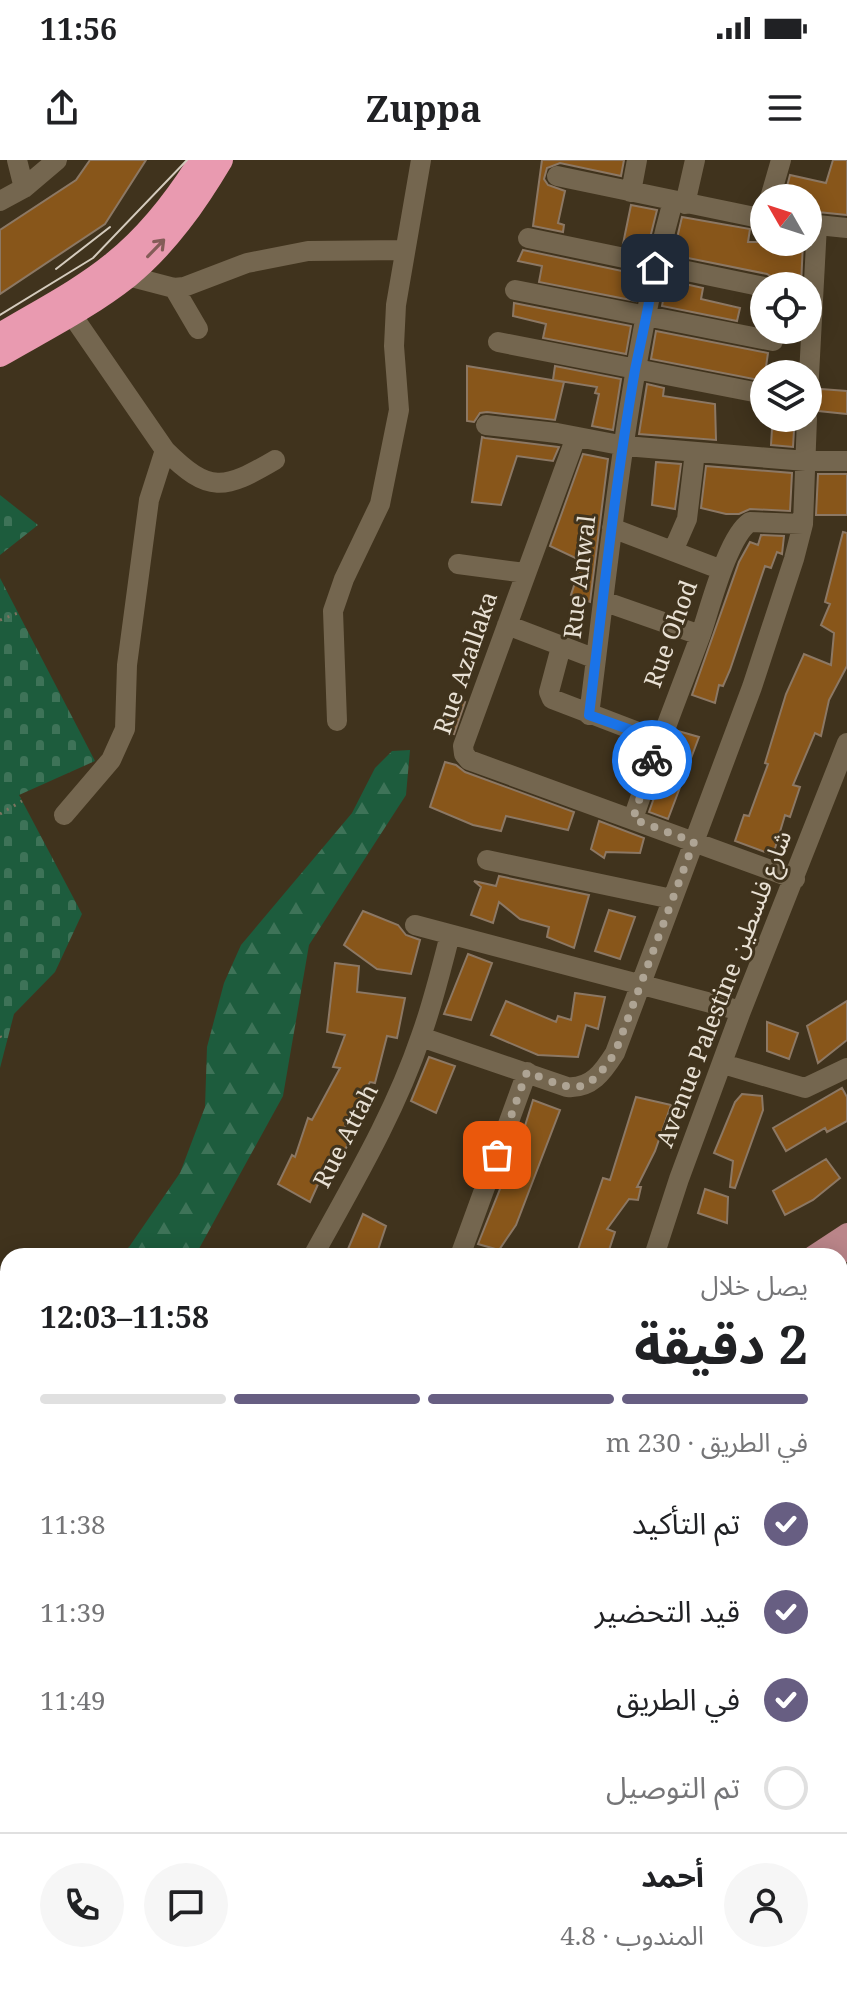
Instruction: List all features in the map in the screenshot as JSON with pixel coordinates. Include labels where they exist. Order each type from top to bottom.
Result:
[{"type":"highway","points":[[0,355],[66,306],[136,243],[201,160]]},
{"type":"highway","points":[[0,335],[128,276],[178,224],[221,160]]},
{"type":"street","points":[[17,160],[24,188]]},
{"type":"street","points":[[0,201],[24,188],[57,160]]},
{"type":"street","points":[[337,721],[333,611],[344,579],[380,504],[399,410],[394,346],[396,305],[421,160]]},
{"type":"street","points":[[631,192],[637,160]]},
{"type":"street","name":"Rue Anwal","points":[[589,715],[612,528],[656,263],[695,160]]},
{"type":"street","points":[[774,184],[781,160]]},
{"type":"street","points":[[557,176],[750,216]]},
{"type":"street","points":[[822,225],[847,228]]},
{"type":"street","points":[[528,238],[750,284]]},
{"type":"street","points":[[128,276],[174,288],[247,263],[308,251],[405,250]]},
{"type":"street","points":[[809,360],[811,256]]},
{"type":"street","points":[[174,288],[198,329]]},
{"type":"street","points":[[515,290],[750,336]]},
{"type":"street","points":[[66,306],[165,450],[183,468],[200,479],[220,483],[241,481],[275,460]]},
{"type":"street","points":[[498,342],[750,391]]},
{"type":"street","points":[[486,425],[625,446],[806,461],[847,461]]},
{"type":"street","points":[[421,1037],[567,1087],[585,1086],[603,1071],[615,1053],[761,660],[794,559],[803,524],[807,432]]},
{"type":"street","name":"Rue Azallaka","points":[[576,437],[463,746],[464,754],[469,760],[795,879]]},
{"type":"street","points":[[64,815],[111,760],[125,729],[127,665],[149,500],[165,450]]},
{"type":"street","points":[[673,551],[687,519],[695,452]]},
{"type":"street","name":"Rue Ohod","points":[[633,819],[722,570],[740,531],[750,522],[803,524]]},
{"type":"street","points":[[612,528],[722,570]]},
{"type":"street","points":[[458,564],[525,573]]},
{"type":"street","points":[[603,601],[700,635]]},
{"type":"street","points":[[507,625],[596,659]]},
{"type":"street","points":[[561,647],[549,692],[556,702],[659,740]]},
{"type":"street","name":"Avenue Palestine شارع فلسطين","points":[[657,1248],[741,1011],[795,879],[838,788],[847,743]]},
{"type":"street","points":[[487,860],[672,899]]},
{"type":"street","points":[[415,925],[741,1011]]},
{"type":"street","name":"Rue Attah","points":[[317,1248],[371,1150],[421,1037],[450,935]]},
{"type":"street","points":[[723,1064],[805,1088],[847,1068]]},
{"type":"street","points":[[463,1248],[527,1072]]},
{"type":"path","points":[[0,620],[18,613]]},
{"type":"path","points":[[0,814],[22,801]]},
{"type":"green space","points":[[0,495],[38,525],[0,555]]},
{"type":"green space","points":[[0,578],[95,761],[19,795],[82,914],[55,972],[14,1014],[0,1068]]},
{"type":"green space","points":[[410,750],[406,795],[309,945],[283,1096],[199,1248],[128,1248],[180,1173],[205,1107],[207,1047],[224,983],[241,945],[352,813],[375,768],[392,751]]},
{"type":"building","points":[[90,160],[146,160],[105,224],[0,294],[0,230],[76,180]]},
{"type":"building","points":[[542,160],[624,160],[621,176],[560,163],[547,168],[544,179],[548,185],[565,191],[558,223],[564,225],[563,232],[533,226]]},
{"type":"building","points":[[833,160],[847,160],[847,215],[822,212],[822,184],[788,184],[790,175],[826,183]]},
{"type":"building","points":[[631,205],[657,210],[647,250],[623,244]]},
{"type":"building","points":[[682,217],[750,229],[750,256],[802,256],[802,272],[757,272],[673,255]]},
{"type":"building","points":[[523,250],[641,275],[636,301],[539,282],[542,266],[518,261]]},
{"type":"building","points":[[667,280],[703,288],[701,299],[740,308],[737,321],[662,306]]},
{"type":"building","points":[[514,303],[631,326],[626,354],[543,338],[546,324],[513,316]]},
{"type":"building","points":[[656,331],[768,353],[767,360],[750,360],[750,378],[651,359]]},
{"type":"building","points":[[467,366],[564,382],[555,420],[487,412],[480,413],[474,422],[467,421]]},
{"type":"building","points":[[555,366],[621,379],[613,430],[592,426],[599,394],[595,393],[597,387],[553,380]]},
{"type":"building","points":[[647,384],[664,388],[663,396],[715,404],[716,440],[639,434]]},
{"type":"building","points":[[822,389],[847,391],[847,414],[822,411]]},
{"type":"building","points":[[772,432],[794,432],[793,447],[771,445]]},
{"type":"building","points":[[482,437],[559,447],[553,461],[517,456],[501,505],[472,502]]},
{"type":"building","points":[[583,454],[608,459],[590,602],[571,595],[582,561],[550,546]]},
{"type":"building","points":[[656,462],[681,464],[675,509],[652,505]]},
{"type":"building","points":[[706,466],[792,473],[790,511],[750,509],[739,514],[726,514],[701,508]]},
{"type":"building","points":[[818,474],[847,474],[847,515],[816,515]]},
{"type":"building","points":[[843,532],[847,533],[847,666],[829,700],[821,736],[815,733],[793,785],[800,787],[790,817],[785,815],[773,855],[735,841],[744,815],[749,816],[768,764],[765,763],[786,694],[804,654],[831,665],[834,633],[821,625],[830,604],[825,602]]},
{"type":"building","points":[[761,535],[784,536],[782,554],[777,552],[771,568],[765,566],[730,670],[723,686],[719,685],[715,703],[692,695],[739,562],[750,542],[758,545]]},
{"type":"building","points":[[452,697],[465,702],[454,734],[448,733],[446,719]]},
{"type":"building","points":[[678,731],[699,737],[668,819],[649,812]]},
{"type":"building","points":[[445,762],[574,812],[568,830],[506,816],[501,831],[473,825],[430,807]]},
{"type":"building","points":[[599,821],[644,838],[640,853],[606,852],[604,858],[591,849]]},
{"type":"building","points":[[499,876],[589,895],[574,948],[547,937],[549,927],[520,919],[499,902],[493,923],[471,915],[481,887],[474,881],[496,886]]},
{"type":"building","points":[[609,910],[635,917],[620,959],[595,951]]},
{"type":"building","points":[[363,911],[398,925],[406,935],[420,940],[411,974],[377,969],[344,945]]},
{"type":"building","points":[[468,954],[492,963],[471,1020],[444,1014]]},
{"type":"building","points":[[335,963],[359,966],[357,992],[405,998],[397,1038],[387,1036],[375,1083],[370,1082],[342,1132],[351,1136],[342,1158],[329,1160],[310,1202],[278,1184],[292,1155],[295,1157],[308,1118],[312,1120],[340,1068],[333,1067],[345,1035],[327,1032]]},
{"type":"building","points":[[575,993],[605,997],[598,1029],[586,1025],[578,1057],[538,1055],[491,1035],[506,1001],[556,1022],[558,1016],[571,1020]]},
{"type":"building","points":[[847,1001],[847,1040],[818,1063],[807,1026]]},
{"type":"building","points":[[767,1022],[798,1033],[789,1059],[767,1051]]},
{"type":"building","points":[[429,1057],[455,1066],[436,1113],[411,1101]]},
{"type":"building","points":[[842,1088],[847,1097],[847,1121],[827,1132],[825,1128],[786,1151],[773,1128]]},
{"type":"building","points":[[742,1094],[762,1096],[763,1110],[735,1188],[730,1187],[733,1161],[714,1153],[735,1102]]},
{"type":"building","points":[[636,1097],[671,1105],[655,1151],[637,1187],[641,1187],[638,1200],[629,1199],[607,1229],[615,1232],[610,1248],[579,1248],[603,1178],[610,1180]]},
{"type":"building","points":[[533,1100],[560,1110],[516,1225],[500,1248],[478,1244]]},
{"type":"building","points":[[826,1159],[840,1178],[813,1200],[785,1215],[773,1191]]},
{"type":"building","points":[[705,1189],[728,1197],[727,1223],[698,1213]]},
{"type":"building","points":[[363,1214],[386,1226],[379,1248],[348,1248]]},
{"type":"tram line","points":[[0,315],[93,258],[187,160]]},
{"type":"tram line","points":[[56,269],[110,227]]},
{"type":"way so far","points":[[497,1155],[527,1072],[576,1088],[590,1083],[615,1053],[694,842],[633,819],[652,760]]},
{"type":"route","points":[[652,760],[659,740],[589,715],[612,528],[655,268]]}]
